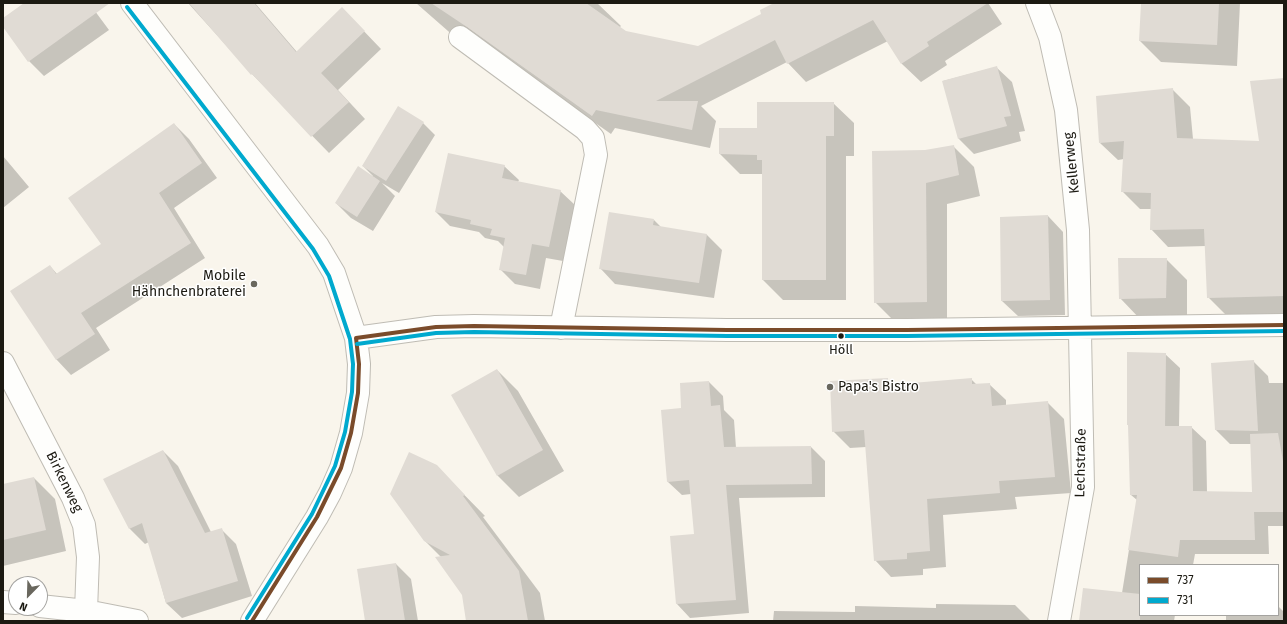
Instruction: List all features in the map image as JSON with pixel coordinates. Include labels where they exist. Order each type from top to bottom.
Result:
[{"type":"street","points":[[132,3],[318,246],[334,273],[356,338],[359,364],[358,393],[351,433],[340,468],[330,493],[317,517],[252,621]]},
{"type":"street","name":"Kellerweg","points":[[1037,3],[1050,37],[1066,110],[1071,146],[1078,230],[1079,328]]},
{"type":"street","points":[[460,37],[585,129],[593,138],[596,154],[561,328]]},
{"type":"street","points":[[356,338],[436,327],[841,330],[1284,325]]},
{"type":"street","name":"Lechstraße","points":[[1059,621],[1083,487],[1079,328]]},
{"type":"street","name":"Birkenweg","points":[[3,363],[69,491],[84,525],[88,557],[86,611]]},
{"type":"street","points":[[48,607],[86,611],[137,621]]},
{"type":"building","points":[[24,3],[110,3],[28,62],[3,27],[3,18]]},
{"type":"building","points":[[189,3],[254,3],[296,52],[342,7],[365,31],[321,73],[349,102],[311,137],[252,74],[251,75]]},
{"type":"building","points":[[431,3],[586,3],[626,31],[698,46],[761,14],[760,10],[774,3],[988,3],[927,42],[929,46],[901,64],[873,20],[787,64],[775,40],[656,101],[698,101],[692,130],[596,110],[592,116]]},
{"type":"building","points":[[1141,3],[1219,3],[1217,45],[1139,41]]},
{"type":"building","points":[[997,66],[1011,116],[1004,117],[1007,126],[958,139],[942,81]]},
{"type":"building","points":[[1284,78],[1284,296],[1207,298],[1204,229],[1150,230],[1151,193],[1121,192],[1124,141],[1099,143],[1096,96],[1173,88],[1177,138],[1259,141],[1250,81]]},
{"type":"building","points":[[757,102],[834,102],[834,136],[826,136],[826,280],[762,280],[762,160],[757,160],[757,155],[719,154],[719,128],[757,128]]},
{"type":"building","points":[[398,106],[424,122],[386,181],[362,166]]},
{"type":"building","points":[[174,123],[202,163],[159,193],[191,243],[81,313],[95,334],[56,360],[10,291],[50,265],[56,274],[101,244],[68,198]]},
{"type":"building","points":[[954,145],[959,175],[926,183],[927,302],[874,303],[872,151],[925,150]]},
{"type":"building","points":[[448,153],[505,165],[502,178],[561,190],[549,247],[532,244],[526,275],[499,270],[505,238],[490,235],[492,229],[470,224],[471,220],[435,212]]},
{"type":"building","points":[[358,166],[380,181],[357,217],[335,203]]},
{"type":"building","points":[[609,212],[654,219],[653,225],[707,234],[699,283],[599,269]]},
{"type":"building","points":[[1048,215],[1050,300],[1001,301],[1000,217]]},
{"type":"building","points":[[1118,258],[1167,258],[1166,298],[1119,299]]},
{"type":"building","points":[[1127,352],[1166,353],[1165,426],[1192,426],[1193,491],[1252,492],[1250,434],[1278,433],[1284,467],[1284,512],[1254,512],[1255,540],[1180,540],[1178,557],[1128,550],[1137,495],[1130,495],[1127,425]]},
{"type":"building","points":[[1254,360],[1258,431],[1215,430],[1211,363]]},
{"type":"building","points":[[497,369],[543,450],[497,476],[451,395]]},
{"type":"building","points":[[888,378],[888,385],[972,378],[972,384],[990,383],[992,406],[1048,401],[1055,477],[999,481],[1000,493],[927,499],[930,551],[907,553],[907,559],[874,561],[864,430],[832,432],[830,381]]},
{"type":"building","points":[[709,381],[711,406],[720,405],[724,447],[811,446],[812,484],[726,485],[736,600],[676,604],[670,536],[694,534],[689,480],[667,482],[661,410],[681,408],[680,383]]},
{"type":"building","points":[[163,450],[205,533],[222,528],[238,581],[166,603],[142,523],[129,529],[103,479]]},
{"type":"building","points":[[409,452],[437,465],[465,495],[463,496],[519,571],[528,621],[466,621],[462,595],[435,557],[450,555],[424,541],[390,494]]},
{"type":"building","points":[[34,477],[46,530],[3,540],[3,484]]},
{"type":"building","points":[[396,563],[405,621],[365,621],[357,569]]},
{"type":"building","points":[[1083,588],[1139,594],[1140,621],[1079,621]]},
{"type":"transit line","name":"731","points":[[127,7],[313,249],[329,276],[350,339],[353,364],[352,392],[345,432],[335,466],[312,514],[247,618]]},
{"type":"transit line","name":"737","points":[[356,338],[436,327],[474,326],[727,330],[907,330],[1284,325]]},
{"type":"transit line","name":"731","points":[[357,344],[436,333],[474,332],[727,336],[907,336],[1284,331]]},
{"type":"transit line","name":"737","points":[[252,621],[317,517],[341,468],[351,433],[358,393],[359,364],[356,338]]},
{"type":"place","name":"Mobile Hähnchenbraterei","points":[[254,284]]},
{"type":"place","name":"Höll","points":[[841,336]]},
{"type":"place","name":"Papa's Bistro","points":[[830,387]]}]
